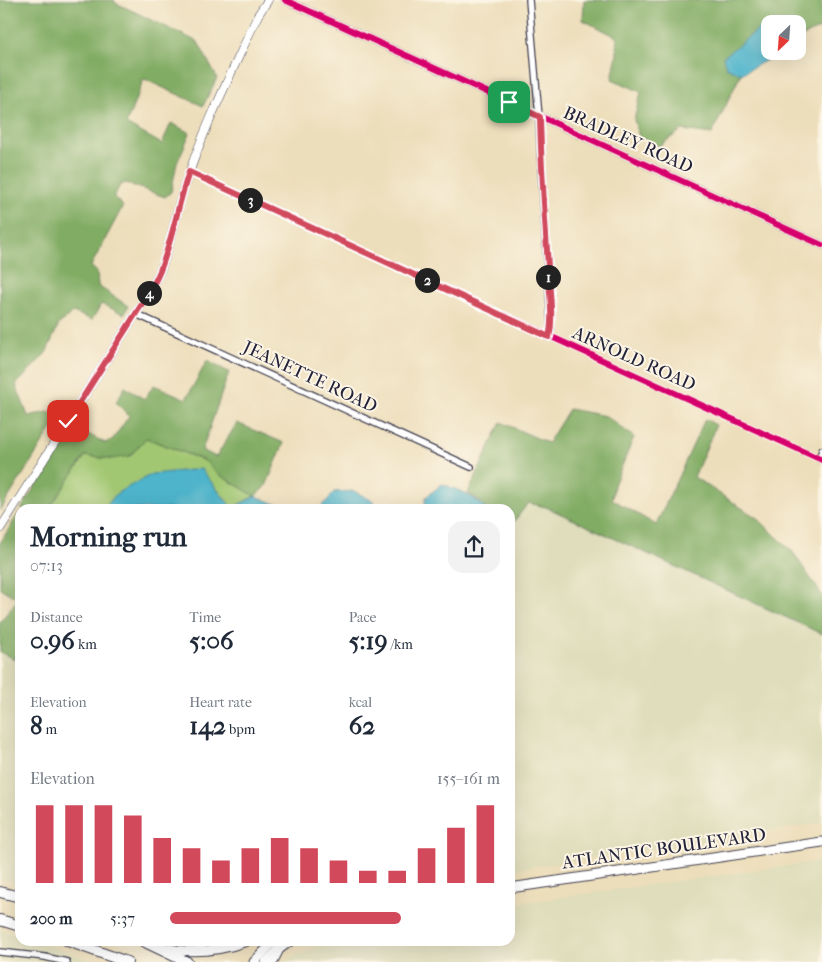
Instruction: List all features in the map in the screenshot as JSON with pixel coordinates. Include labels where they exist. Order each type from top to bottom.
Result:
[{"type":"highway","points":[[0,892],[15,896]]},
{"type":"highway","points":[[0,920],[15,924]]},
{"type":"highway","points":[[82,946],[127,962]]},
{"type":"highway","points":[[154,946],[188,962]]},
{"type":"highway","points":[[272,962],[276,946]]},
{"type":"main road","points":[[16,504],[136,314],[161,269],[189,172],[258,15],[268,0]]},
{"type":"main road","name":"BRADLEY ROAD","points":[[285,0],[822,246]]},
{"type":"main road","points":[[0,529],[15,505]]},
{"type":"main road","name":"ATLANTIC BOULEVARD","points":[[515,887],[822,842]]},
{"type":"main road","points":[[158,946],[202,951],[230,946]]},
{"type":"main road","points":[[254,962],[276,946]]},
{"type":"main road","points":[[266,962],[276,946]]},
{"type":"street","points":[[529,0],[540,117],[541,167],[551,321],[549,337]]},
{"type":"street","name":"ARNOLD ROAD","points":[[189,172],[820,459]]},
{"type":"street","name":"JEANETTE ROAD","points":[[136,314],[471,467]]},
{"type":"street","points":[[820,459],[822,450]]},
{"type":"street","points":[[0,952],[44,957],[67,962]]},
{"type":"shaded area","points":[[528,503],[546,507],[822,634],[822,823],[515,869],[515,520]]},
{"type":"shaded area","points":[[0,652],[15,660],[15,881],[0,879]]},
{"type":"shaded area","points":[[822,861],[822,962],[282,962],[319,946],[515,946],[515,903]]},
{"type":"shaded area","points":[[0,930],[15,934],[15,946],[50,946],[96,962],[0,962]]},
{"type":"green space","points":[[0,0],[115,0],[114,2],[198,42],[217,78],[203,106],[144,79],[126,124],[162,144],[171,123],[190,133],[177,163],[171,192],[165,197],[126,183],[120,185],[114,197],[123,206],[91,266],[97,272],[98,286],[128,306],[124,314],[101,304],[92,320],[73,312],[59,324],[46,353],[16,385],[28,416],[48,412],[59,417],[0,511]]},
{"type":"green space","points":[[584,0],[822,0],[822,27],[806,35],[806,15],[761,15],[761,27],[726,67],[741,74],[712,134],[682,130],[659,146],[639,137],[634,120],[641,92],[612,79],[617,54],[617,37],[583,20]]},
{"type":"green space","points":[[207,361],[229,372],[202,450],[216,457],[237,423],[284,443],[266,486],[255,496],[218,474],[205,461],[146,438],[130,456],[111,459],[85,456],[52,504],[24,504],[73,426],[105,443],[113,439],[129,416],[116,402],[125,387],[144,399],[154,385],[186,399]]},
{"type":"green space","points":[[569,409],[606,416],[634,437],[614,485],[612,499],[656,525],[705,419],[716,425],[694,477],[757,518],[792,551],[822,595],[822,634],[546,507],[528,503],[515,520],[515,504],[482,504],[468,493],[501,422],[548,443]]},
{"type":"green space","points":[[146,438],[205,461],[218,474],[255,496],[240,504],[201,504],[117,493],[108,504],[52,504],[85,456],[111,459]]},
{"type":"green space","points":[[15,519],[15,597],[0,588],[0,543]]},
{"type":"green space","points":[[15,603],[15,660],[0,652],[0,622]]},
{"type":"water","points":[[761,27],[761,60],[767,60],[741,74],[726,67],[723,57]]},
{"type":"water","points":[[201,469],[229,504],[108,504],[117,493],[152,474]]},
{"type":"water","points":[[442,484],[460,491],[481,504],[425,504],[426,497]]},
{"type":"water","points":[[354,491],[376,504],[324,504],[334,492]]},
{"type":"water","points":[[255,496],[276,504],[240,504]]},
{"type":"cycle path","points":[[285,0],[822,245]]},
{"type":"cycle path","points":[[189,172],[822,460]]},
{"type":"route","points":[[68,421],[154,284],[161,269],[189,172],[549,337],[551,330],[550,305],[541,167],[540,117],[509,102]]}]
